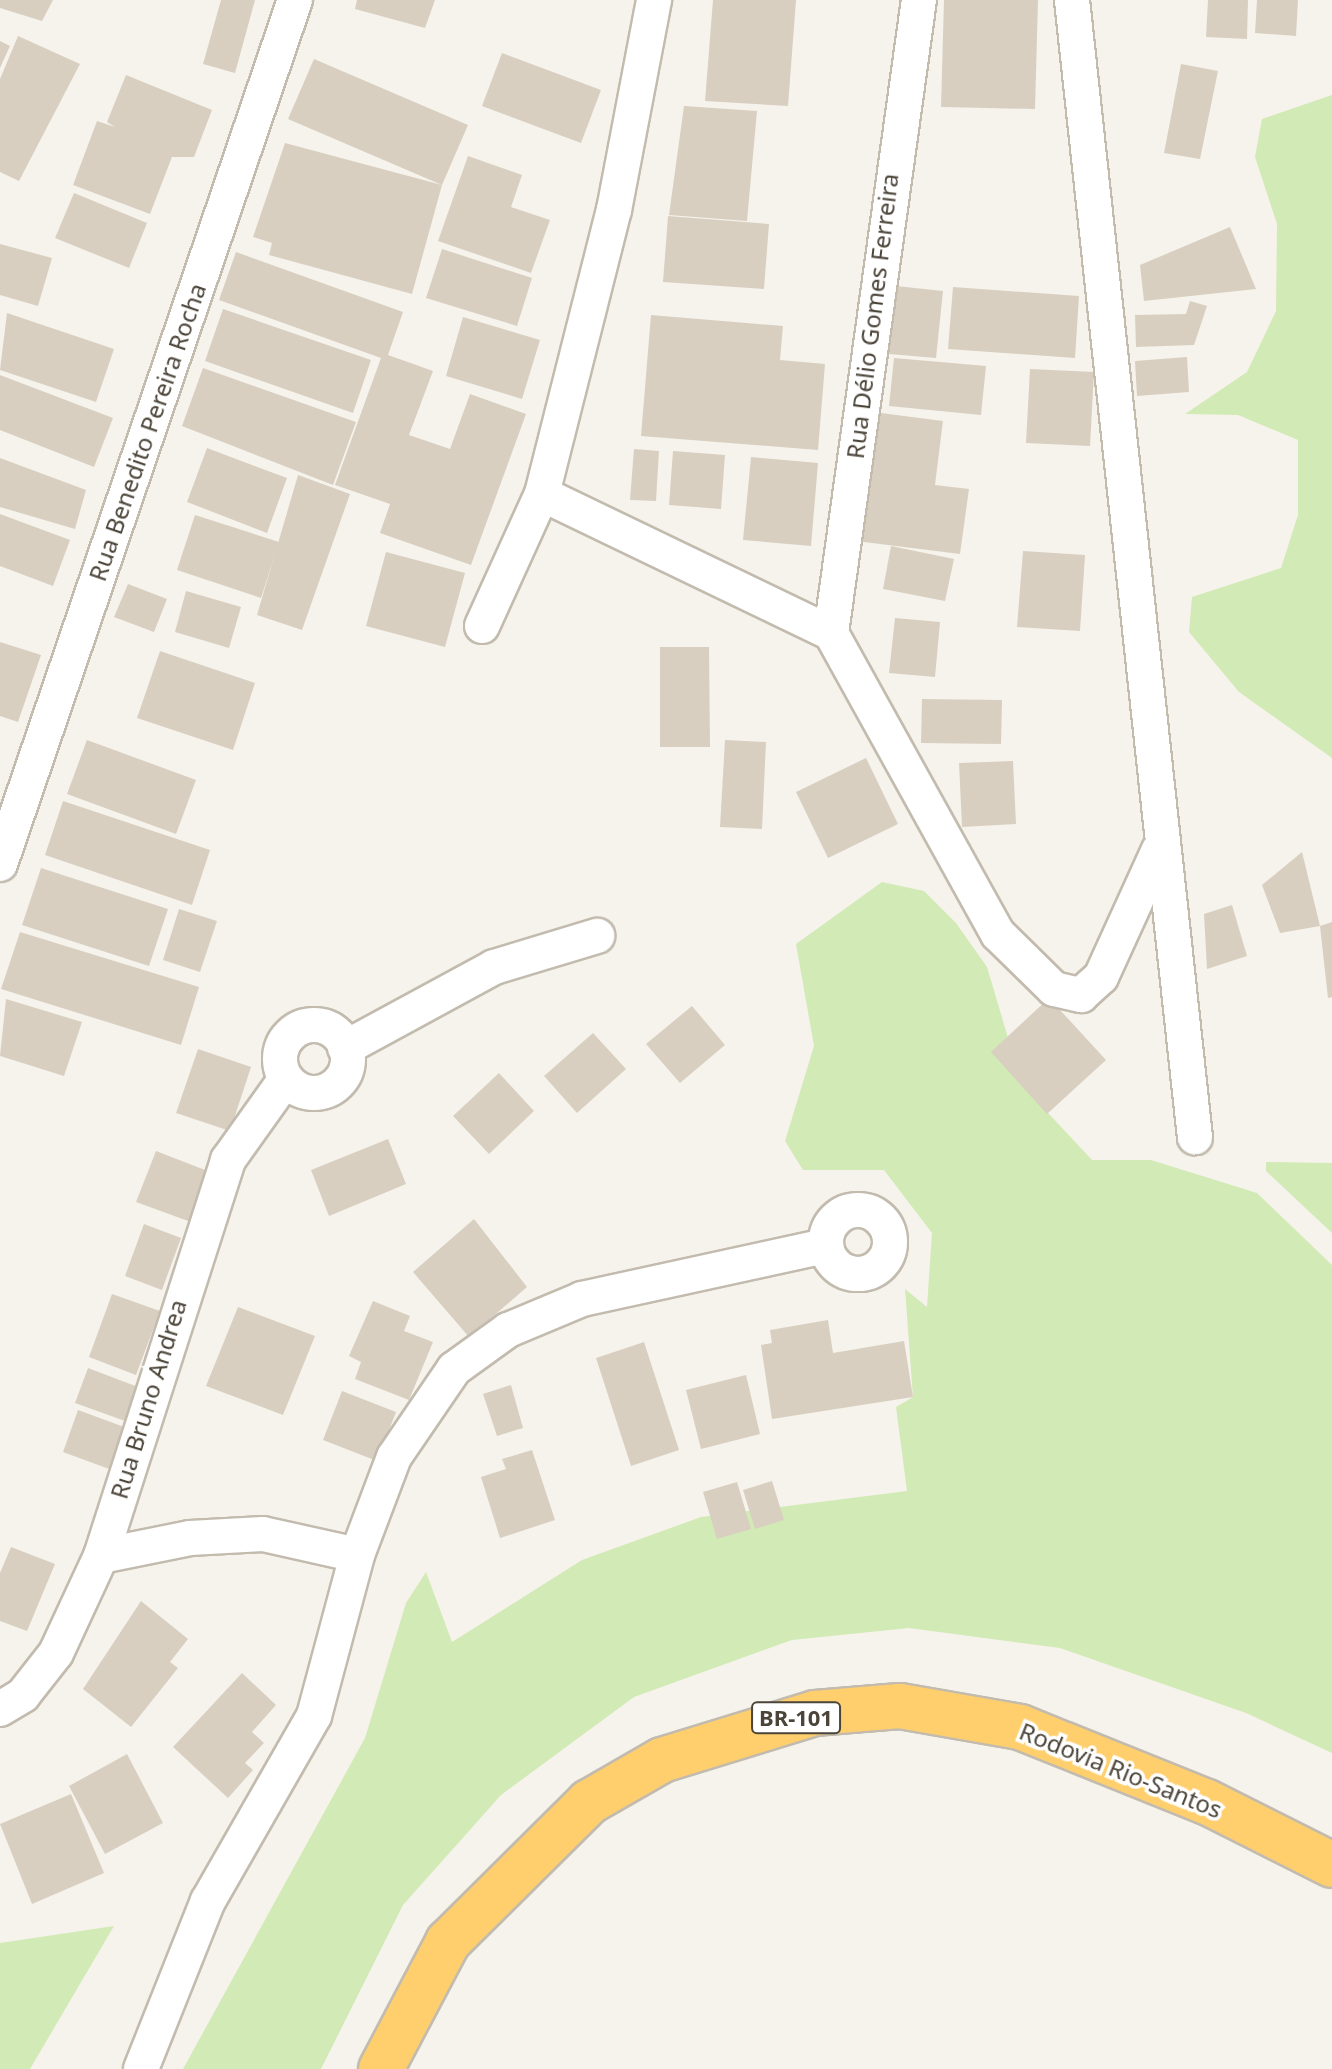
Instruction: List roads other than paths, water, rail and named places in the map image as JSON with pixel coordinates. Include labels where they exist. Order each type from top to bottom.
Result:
[{"type":"highway","name":"Rodovia Rio-Santos","points":[[381,2069],[448,1942],[589,1802],[662,1760],[815,1713],[900,1706],[1020,1727],[1207,1802],[1332,1865]]},
{"type":"street","name":"Rua Benedito Pereira Rocha","points":[[0,864],[295,0]]},
{"type":"street","points":[[482,626],[542,494],[614,210],[654,0]]},
{"type":"street","name":"Rua Délio Gomes Ferreira","points":[[831,633],[919,0]]},
{"type":"street","points":[[1072,0],[1159,850],[1195,1137]]},
{"type":"street","points":[[542,494],[831,633],[998,934],[1054,989],[1081,995],[1101,977],[1159,850]]},
{"type":"street","points":[[345,1048],[494,967],[597,936]]},
{"type":"street","points":[[328,1028],[345,1048],[345,1074],[334,1088],[299,1091],[285,1080],[279,1063],[294,1031],[328,1028]]},
{"type":"street","name":"Rua Bruno Andrea","points":[[0,1709],[23,1695],[56,1653],[101,1556],[228,1160],[285,1080]]},
{"type":"street","points":[[141,2069],[208,1901],[314,1716],[357,1555],[415,1417],[454,1369],[508,1330],[582,1299],[826,1246]]},
{"type":"street","points":[[101,1556],[190,1538],[263,1534],[357,1555]]}]
